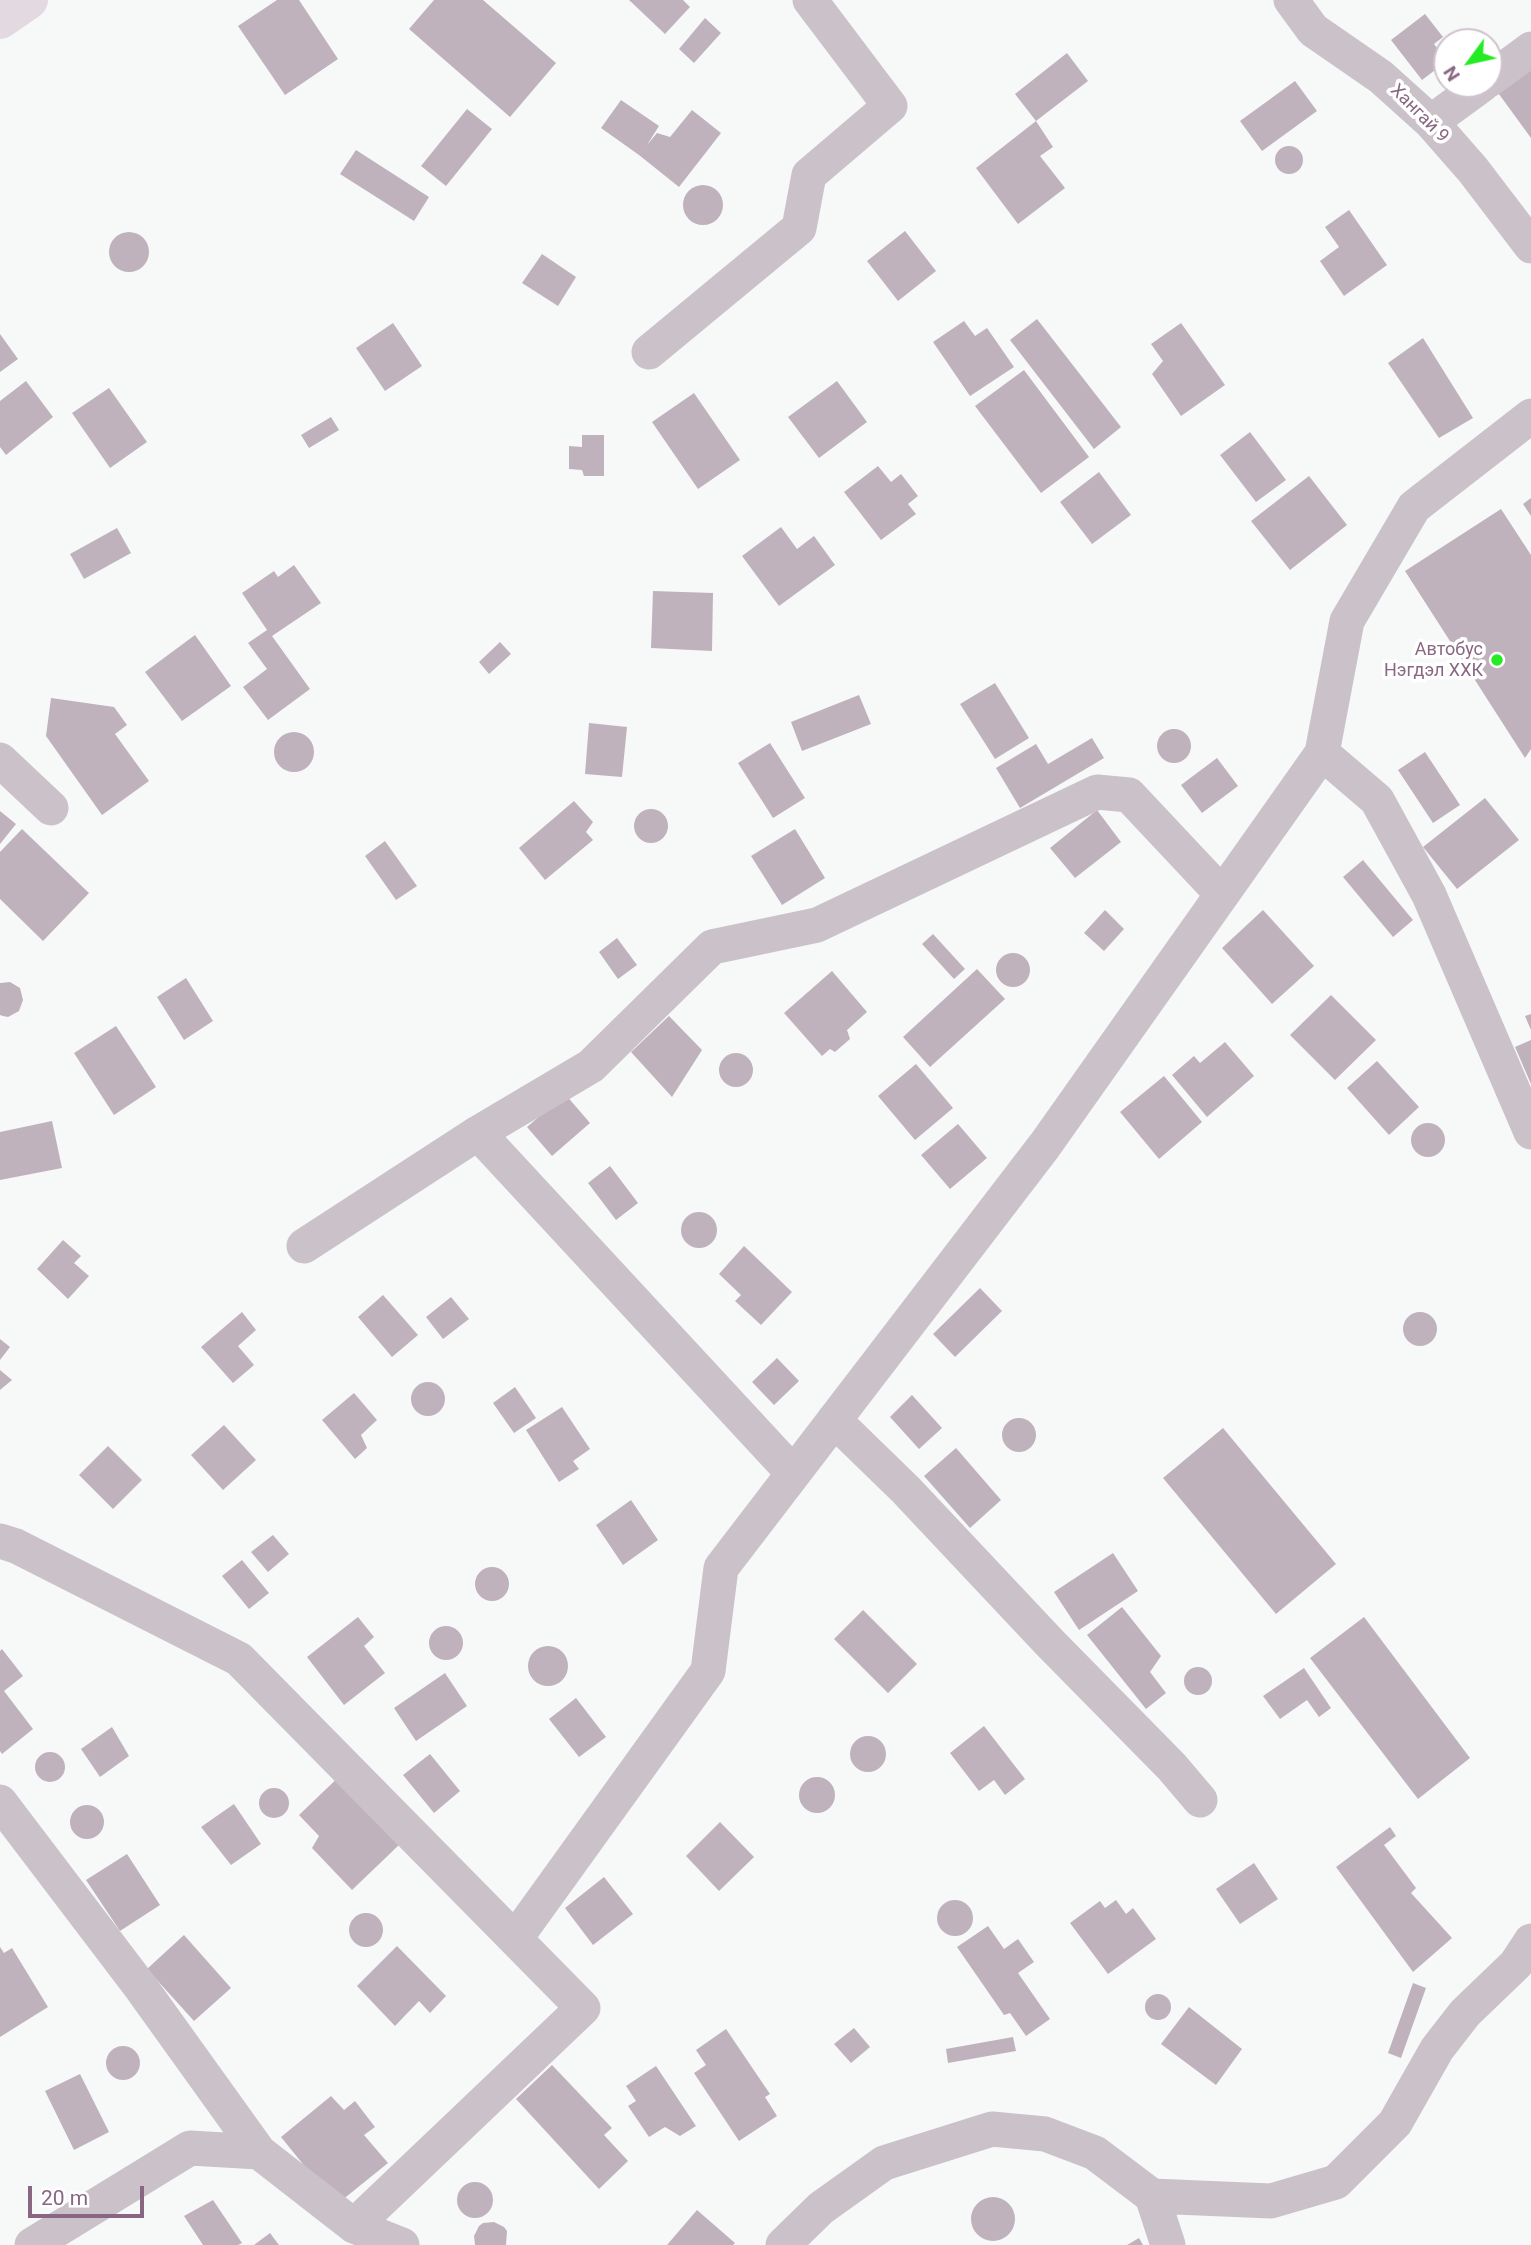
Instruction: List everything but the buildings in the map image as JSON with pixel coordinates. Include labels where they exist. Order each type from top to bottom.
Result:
[{"type":"street","points":[[649,352],[799,228],[809,175],[890,106],[810,0]]},
{"type":"street","name":"Хангай 9","points":[[1291,0],[1313,30],[1381,77],[1431,122],[1473,170],[1531,246]]},
{"type":"street","points":[[1503,70],[1531,49]]},
{"type":"street","points":[[1431,122],[1464,98]]},
{"type":"street","points":[[515,1939],[708,1671],[721,1569],[1045,1145],[1322,753],[1347,621],[1414,507],[1531,416]]},
{"type":"street","points":[[1322,753],[1377,800],[1429,895],[1531,1132]]},
{"type":"street","points":[[0,760],[51,808]]},
{"type":"street","points":[[304,1246],[478,1133],[591,1066],[712,947],[817,925],[1097,792],[1129,795],[1222,894]]},
{"type":"street","points":[[478,1133],[793,1473]]},
{"type":"street","points":[[834,1420],[906,1490],[1048,1642],[1172,1767],[1200,1800]]},
{"type":"street","points":[[0,1541],[16,1546],[239,1659],[583,2008],[354,2225]]},
{"type":"street","points":[[0,1802],[142,1989],[259,2152],[354,2225],[402,2245]]},
{"type":"street","points":[[783,2245],[821,2207],[884,2163],[992,2129],[1045,2134],[1095,2153],[1152,2196],[1271,2201],[1336,2182],[1395,2123],[1437,2049],[1465,2013],[1526,1952]]},
{"type":"street","points":[[32,2245],[190,2148],[259,2152]]},
{"type":"street","points":[[1152,2196],[1168,2245]]},
{"type":"place","name":"Автобус Нэгдэл ХХК","points":[[1497,660]]}]
